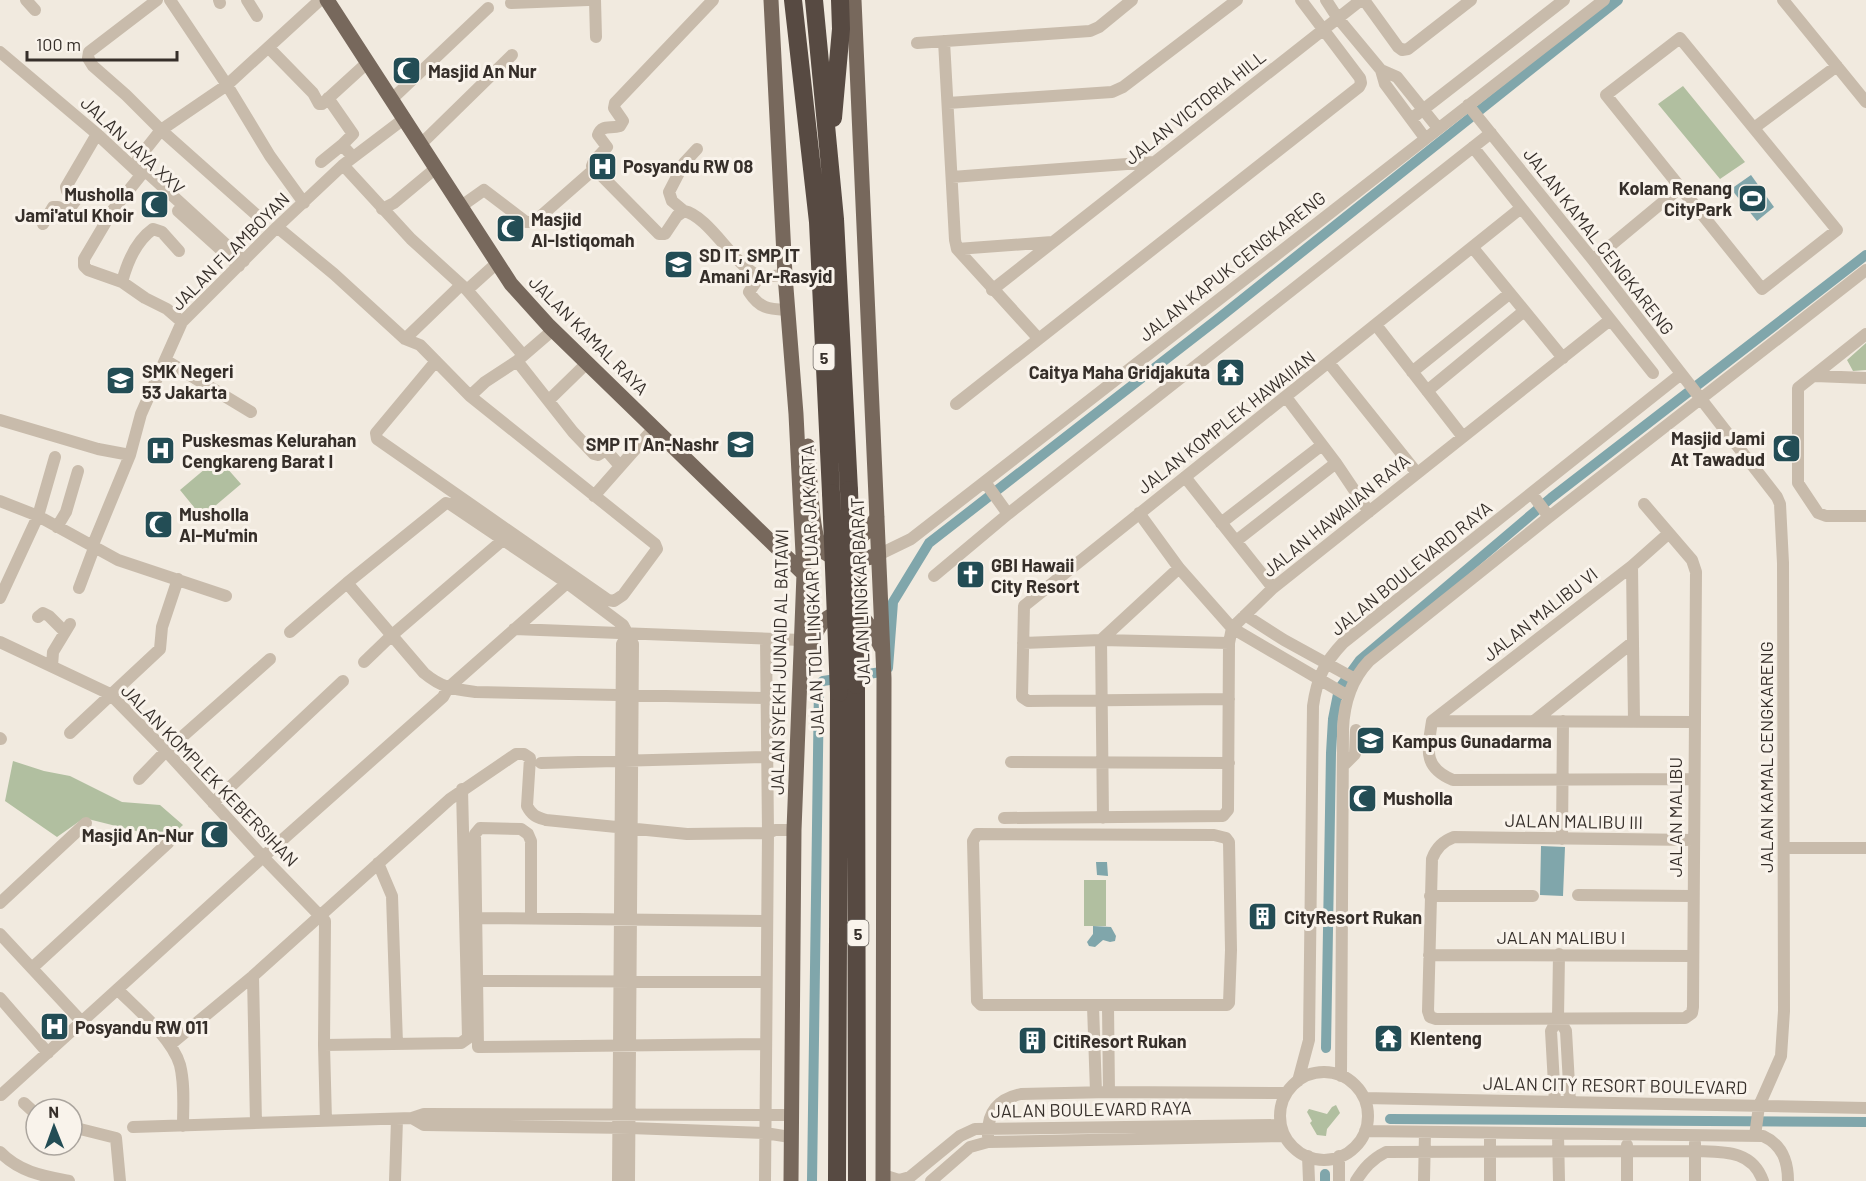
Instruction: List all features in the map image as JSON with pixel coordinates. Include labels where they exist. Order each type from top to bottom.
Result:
[{"type":"highway","name":"JALAN TOL LINGKAR LUAR JAKARTA","points":[[793,0],[826,221],[849,490],[856,685],[857,1181]]},
{"type":"highway","name":"JALAN TOL LINGKAR LUAR JAKARTA","points":[[814,0],[828,141],[826,221],[839,693],[837,1181]]},
{"type":"highway","points":[[817,38],[822,0]]},
{"type":"highway","points":[[828,141],[835,101],[840,39],[840,0]]},
{"type":"main road","name":"JALAN KAMAL RAYA","points":[[327,0],[511,284],[553,330],[804,574]]},
{"type":"main road","name":"JALAN SYEKH JUNAID AL BATAWI","points":[[771,0],[787,310],[794,376],[804,574],[794,833],[790,1181]]},
{"type":"main road","name":"JALAN LINGKAR BARAT","points":[[854,0],[884,678],[883,1178]]},
{"type":"main road","points":[[794,376],[804,404],[816,536],[823,552],[852,561],[879,555]]},
{"type":"main road","points":[[814,517],[818,528],[826,537],[837,542],[849,542],[869,531],[877,516]]},
{"type":"main road","points":[[795,801],[802,758],[812,644],[817,628],[829,617],[837,614],[858,615],[869,626],[883,654]]},
{"type":"street","points":[[26,0],[35,10]]},
{"type":"street","points":[[157,0],[89,52],[88,58],[93,66],[161,130],[261,219]]},
{"type":"street","points":[[170,0],[227,85],[270,156],[304,203]]},
{"type":"street","points":[[247,0],[257,16]]},
{"type":"street","points":[[242,264],[140,166],[138,159],[161,130],[227,85],[320,0]]},
{"type":"street","points":[[511,3],[588,0]]},
{"type":"street","points":[[595,0],[596,37]]},
{"type":"street","points":[[684,211],[677,216],[665,234],[659,234],[592,166],[607,147],[598,135],[600,130],[604,127],[620,126],[623,121],[614,108],[615,103],[713,0]]},
{"type":"street","points":[[917,43],[1090,31],[1099,27],[1132,0]]},
{"type":"street","points":[[948,104],[1112,92],[1124,87],[1237,0]]},
{"type":"street","points":[[956,404],[1359,87],[1360,78],[1301,0]]},
{"type":"street","points":[[1326,0],[1337,17],[1382,70],[1397,77],[1438,128]]},
{"type":"street","name":"JALAN VICTORIA HILL","points":[[992,290],[1337,17],[1363,0],[1402,50],[1408,49],[1471,0]]},
{"type":"street","points":[[1411,119],[1564,0]]},
{"type":"street","name":"JALAN KAPUK CENGKARENG","points":[[879,555],[911,539],[986,484],[1604,0]]},
{"type":"street","points":[[1784,0],[1866,102]]},
{"type":"street","points":[[392,99],[488,8]]},
{"type":"street","points":[[1680,38],[1837,230],[1762,289],[1681,187],[1606,95],[1680,38]]},
{"type":"street","points":[[944,41],[957,249],[1038,338]]},
{"type":"street","points":[[269,48],[313,93],[317,103],[322,104],[367,63]]},
{"type":"street","name":"JALAN JAYA XXV","points":[[0,52],[97,134],[242,264]]},
{"type":"street","points":[[421,144],[512,55]]},
{"type":"street","points":[[1754,128],[1837,66]]},
{"type":"street","points":[[1382,70],[1385,84],[1425,138]]},
{"type":"street","points":[[321,162],[353,134],[328,98]]},
{"type":"street","name":"JALAN KAMAL CENGKARENG","points":[[1470,106],[1593,260],[1777,497],[1780,504],[1783,563],[1784,1011],[1781,1056],[1758,1110],[1755,1131]]},
{"type":"street","name":"JALAN FLAMBOYAN","points":[[79,588],[130,455],[141,414],[182,322],[277,227],[348,161],[405,118]]},
{"type":"street","points":[[934,576],[1008,514],[1491,133]]},
{"type":"street","points":[[43,224],[53,207],[68,212],[76,200],[76,196],[67,191],[66,187],[97,134]]},
{"type":"street","points":[[342,144],[348,161],[382,209],[464,287],[520,358],[573,432],[594,454],[598,455],[606,450],[621,466]]},
{"type":"street","points":[[1473,147],[1653,373]]},
{"type":"street","points":[[697,149],[684,163],[669,192],[672,201],[701,222],[742,263],[760,276],[785,275]]},
{"type":"street","points":[[952,177],[1154,162]]},
{"type":"street","points":[[382,209],[394,203],[436,168]]},
{"type":"street","points":[[460,207],[484,190],[526,222],[534,222],[595,171]]},
{"type":"street","points":[[141,175],[113,210],[83,263],[88,270],[122,282],[167,309],[182,322]]},
{"type":"street","points":[[1593,260],[1681,187]]},
{"type":"street","name":"JALAN KOMPLEK HAWAIIAN","points":[[1102,702],[1028,701],[1022,697],[1023,606],[1521,208]]},
{"type":"street","points":[[277,227],[334,273],[405,339],[420,345],[436,361],[470,396],[657,546],[623,595],[614,601],[608,600],[377,440],[376,433],[436,361]]},
{"type":"street","points":[[122,282],[126,266],[140,242],[153,229],[162,232],[179,251]]},
{"type":"street","points":[[957,249],[1052,242]]},
{"type":"street","points":[[1473,248],[1523,312],[1563,358]]},
{"type":"street","points":[[405,339],[464,287],[497,263]]},
{"type":"street","points":[[1341,1076],[1344,712],[1345,694],[1352,677],[1547,515],[1866,270]]},
{"type":"street","points":[[760,276],[749,292],[752,296],[766,309],[787,310]]},
{"type":"street","points":[[1412,372],[1509,294]]},
{"type":"street","points":[[1427,391],[1523,312]]},
{"type":"street","name":"JALAN HAWAIIAN RAYA","points":[[1232,628],[1273,588],[1610,320]]},
{"type":"street","points":[[1376,325],[1463,437]]},
{"type":"street","points":[[470,396],[553,330]]},
{"type":"street","points":[[1866,334],[1815,376],[1800,385],[1798,390],[1798,483],[1818,513],[1826,516],[1866,516]]},
{"type":"street","points":[[165,360],[251,412]]},
{"type":"street","points":[[549,400],[587,363]]},
{"type":"street","points":[[1329,363],[1417,472]]},
{"type":"street","points":[[1815,376],[1866,378]]},
{"type":"street","name":"JALAN BOULEVARD RAYA","points":[[1298,1081],[1309,1040],[1313,714],[1316,684],[1322,680],[1329,664],[1343,643],[1683,377]]},
{"type":"street","points":[[1287,397],[1369,512]]},
{"type":"street","points":[[0,420],[98,449],[130,455]]},
{"type":"street","points":[[594,496],[654,428]]},
{"type":"street","points":[[1221,523],[1322,445]]},
{"type":"street","points":[[0,598],[38,516],[55,457]]},
{"type":"street","points":[[1236,541],[1336,463]]},
{"type":"street","points":[[57,527],[66,512],[78,471]]},
{"type":"street","points":[[1185,477],[1273,588]]},
{"type":"street","points":[[986,484],[1008,514]]},
{"type":"street","points":[[1533,495],[1547,515]]},
{"type":"street","points":[[0,501],[38,516],[118,560],[226,596]]},
{"type":"street","points":[[290,632],[446,503],[504,539],[567,583],[623,625],[628,634]]},
{"type":"street","name":"JALAN MALIBU","points":[[1454,837],[1435,850],[1432,859],[1428,1011],[1430,1017],[1436,1019],[1685,1018],[1692,1013],[1696,572],[1692,560],[1644,504]]},
{"type":"street","points":[[1139,513],[1179,568],[1232,628],[1345,694]]},
{"type":"street","name":"JALAN MALIBU VI","points":[[1432,721],[1632,566],[1668,534]]},
{"type":"street","points":[[364,662],[504,539]]},
{"type":"street","points":[[1632,566],[1634,721]]},
{"type":"street","points":[[1103,818],[1101,640],[1179,568]]},
{"type":"street","points":[[70,733],[160,649],[162,627],[178,579]]},
{"type":"street","points":[[347,583],[424,673],[435,683],[448,688],[476,692],[766,698]]},
{"type":"street","points":[[1,1095],[262,857],[443,698],[448,688],[567,583]]},
{"type":"street","points":[[38,617],[43,613],[68,628],[53,652],[52,666]]},
{"type":"street","points":[[1245,615],[1352,677]]},
{"type":"street","points":[[1004,818],[1224,816],[1228,810],[1229,643],[1232,628]]},
{"type":"street","points":[[514,629],[801,640]]},
{"type":"street","points":[[628,634],[622,644],[627,695],[624,1121],[629,1181]]},
{"type":"street","points":[[1277,653],[1284,639]]},
{"type":"street","points":[[765,1181],[768,833],[766,640]]},
{"type":"street","points":[[1023,643],[1101,640],[1229,643]]},
{"type":"street","name":"JALAN KOMPLEK KEBERSIHAN","points":[[0,642],[110,694],[319,915]]},
{"type":"street","points":[[1534,721],[1633,642]]},
{"type":"street","points":[[139,779],[166,751],[270,658]]},
{"type":"street","points":[[213,803],[343,681]]},
{"type":"street","points":[[1102,702],[1229,699]]},
{"type":"street","points":[[1693,779],[1454,780],[1441,775],[1434,768],[1428,748],[1432,721],[1694,722]]},
{"type":"street","points":[[1562,839],[1563,721]]},
{"type":"street","points":[[1344,765],[1354,754],[1356,730]]},
{"type":"street","points":[[170,1045],[253,975],[462,789],[516,754],[524,754],[530,758],[527,806],[530,813],[546,820],[687,834],[768,833],[776,837],[794,833]]},
{"type":"street","points":[[541,763],[766,757]]},
{"type":"street","points":[[1011,762],[1229,763]]},
{"type":"street","points":[[324,1045],[461,1043],[468,1038],[462,789]]},
{"type":"street","points":[[0,903],[86,823]]},
{"type":"street","points":[[531,918],[531,841],[528,834],[521,829],[480,828],[476,834],[478,1047],[766,1044]]},
{"type":"street","points":[[977,834],[1215,835],[1228,840],[1231,944],[1229,1003],[1227,1005],[1093,1006],[988,1007],[977,1001],[973,841],[977,834]]},
{"type":"street","name":"JALAN MALIBU III","points":[[1454,837],[1694,840]]},
{"type":"street","points":[[32,968],[168,843]]},
{"type":"street","points":[[1784,848],[1866,848]]},
{"type":"street","points":[[378,863],[392,897],[397,1044]]},
{"type":"street","points":[[1430,896],[1533,896]]},
{"type":"street","points":[[1578,896],[1693,896]]},
{"type":"street","points":[[319,915],[326,921],[324,1045],[326,1120]]},
{"type":"street","points":[[476,918],[767,921]]},
{"type":"street","points":[[0,934],[82,1022]]},
{"type":"street","points":[[1555,1102],[1551,1031],[1558,1018],[1559,954]]},
{"type":"street","name":"JALAN MALIBU I","points":[[1429,955],[1694,956]]},
{"type":"street","points":[[253,975],[256,1124]]},
{"type":"street","points":[[478,981],[766,982]]},
{"type":"street","points":[[118,990],[170,1045],[180,1064],[183,1087],[183,1126]]},
{"type":"street","points":[[0,999],[48,1053]]},
{"type":"street","points":[[1093,1006],[1096,1092]]},
{"type":"street","points":[[1108,1006],[1109,1092]]},
{"type":"street","points":[[1558,1018],[1566,1031],[1570,1102]]},
{"type":"street","points":[[1319,1073],[1341,1076],[1358,1089],[1367,1109],[1365,1131],[1355,1146],[1329,1159],[1308,1156],[1293,1148],[1282,1130],[1281,1107],[1286,1094],[1298,1081],[1319,1073]]},
{"type":"street","points":[[988,1142],[991,1114],[999,1102],[1009,1096],[1021,1094],[1109,1092],[1286,1094]]},
{"type":"street","name":"JALAN CITY RESORT BOULEVARD","points":[[1364,1098],[1570,1102],[1758,1110],[1866,1108]]},
{"type":"street","points":[[134,1127],[412,1118],[423,1125],[476,1120],[624,1121],[790,1115]]},
{"type":"street","points":[[394,1181],[397,1119]]},
{"type":"street","points":[[624,1121],[790,1137]]},
{"type":"street","points":[[618,1181],[624,1121]]},
{"type":"street","name":"JALAN BOULEVARD RAYA","points":[[883,1178],[899,1180],[910,1177],[967,1131],[988,1128],[1064,1134],[1282,1130]]},
{"type":"street","points":[[84,1130],[116,1138],[120,1181]]},
{"type":"street","points":[[1365,1131],[1694,1135],[1755,1131],[1776,1144],[1788,1164],[1788,1181]]},
{"type":"street","points":[[1424,1181],[1425,1132]]},
{"type":"street","points":[[1490,1133],[1490,1181]]},
{"type":"street","name":"JALAN BOULEVARD RAYA","points":[[931,1181],[970,1147],[988,1142],[1064,1134]]},
{"type":"street","points":[[1558,1134],[1559,1181]]},
{"type":"street","points":[[1627,1134],[1627,1181]]},
{"type":"street","points":[[1694,1135],[1695,1181]]},
{"type":"street","points":[[1356,1181],[1366,1166],[1386,1152],[1425,1151],[1733,1153],[1744,1157],[1761,1175],[1763,1181]]},
{"type":"street","points":[[0,1152],[8,1161],[25,1171],[69,1181]]},
{"type":"street","points":[[1308,1156],[1309,1181]]},
{"type":"street","points":[[1339,1156],[1339,1181]]},
{"type":"green space","points":[[1683,86],[1745,162],[1720,179],[1658,104]]},
{"type":"green space","points":[[1866,343],[1866,370],[1853,371],[1847,360]]},
{"type":"green space","points":[[218,458],[241,484],[202,517],[180,490]]},
{"type":"green space","points":[[13,761],[70,776],[122,802],[160,805],[183,825],[168,839],[84,818],[57,837],[5,801]]},
{"type":"green space","points":[[1084,880],[1106,880],[1106,926],[1084,926]]},
{"type":"green space","points":[[1336,1105],[1340,1113],[1327,1129],[1326,1136],[1317,1135],[1307,1112],[1309,1109],[1327,1114]]},
{"type":"water","name":"Kolam Renang CityPark","points":[[1751,175],[1774,207],[1757,221],[1731,189]]},
{"type":"water","points":[[1541,846],[1565,847],[1563,896],[1540,895]]},
{"type":"water","points":[[1096,862],[1107,862],[1108,876],[1097,875]]},
{"type":"water","points":[[1093,926],[1111,927],[1116,936],[1115,941],[1103,940],[1095,947],[1089,946],[1087,942],[1093,934]]},
{"type":"waterway","points":[[812,1181],[819,684],[823,681],[881,672],[888,668],[893,602],[929,543],[1219,318],[1618,0]]},
{"type":"waterway","points":[[1326,1048],[1331,753],[1333,719],[1339,689],[1360,660],[1551,498],[1866,255]]},
{"type":"waterway","points":[[1390,1119],[1866,1122]]},
{"type":"waterway","points":[[1325,1174],[1325,1181]]},
{"type":"place","name":"Masjid An Nur","points":[[407,71]]},
{"type":"place","name":"Posyandu RW 08","points":[[602,166]]},
{"type":"place","name":"Kolam Renang CityPark","points":[[1753,198]]},
{"type":"place","name":"Musholla Jami'atul Khoir","points":[[155,204]]},
{"type":"place","name":"Masjid Al-Istiqomah","points":[[510,229]]},
{"type":"place","name":"SD IT, SMP IT Amani Ar-Rasyid","points":[[678,265]]},
{"type":"place","name":"Caitya Maha Gridjakuta","points":[[1231,372]]},
{"type":"place","name":"SMK Negeri 53 Jakarta","points":[[121,381]]},
{"type":"place","name":"SMP IT An-Nashr","points":[[740,444]]},
{"type":"place","name":"Masjid Jami At Tawadud","points":[[1786,448]]},
{"type":"place","name":"Puskesmas Kelurahan Cengkareng Barat I","points":[[161,450]]},
{"type":"place","name":"Musholla Al-Mu'min","points":[[158,524]]},
{"type":"place","name":"GBI Hawaii City Resort","points":[[970,575]]},
{"type":"place","name":"Kampus Gunadarma","points":[[1371,741]]},
{"type":"place","name":"Musholla","points":[[1362,798]]},
{"type":"place","name":"Masjid An-Nur","points":[[215,835]]},
{"type":"place","name":"CityResort Rukan","points":[[1263,917]]},
{"type":"place","name":"Posyandu RW 011","points":[[54,1027]]},
{"type":"place","name":"Klenteng","points":[[1389,1038]]},
{"type":"place","name":"CitiResort Rukan","points":[[1032,1041]]}]
